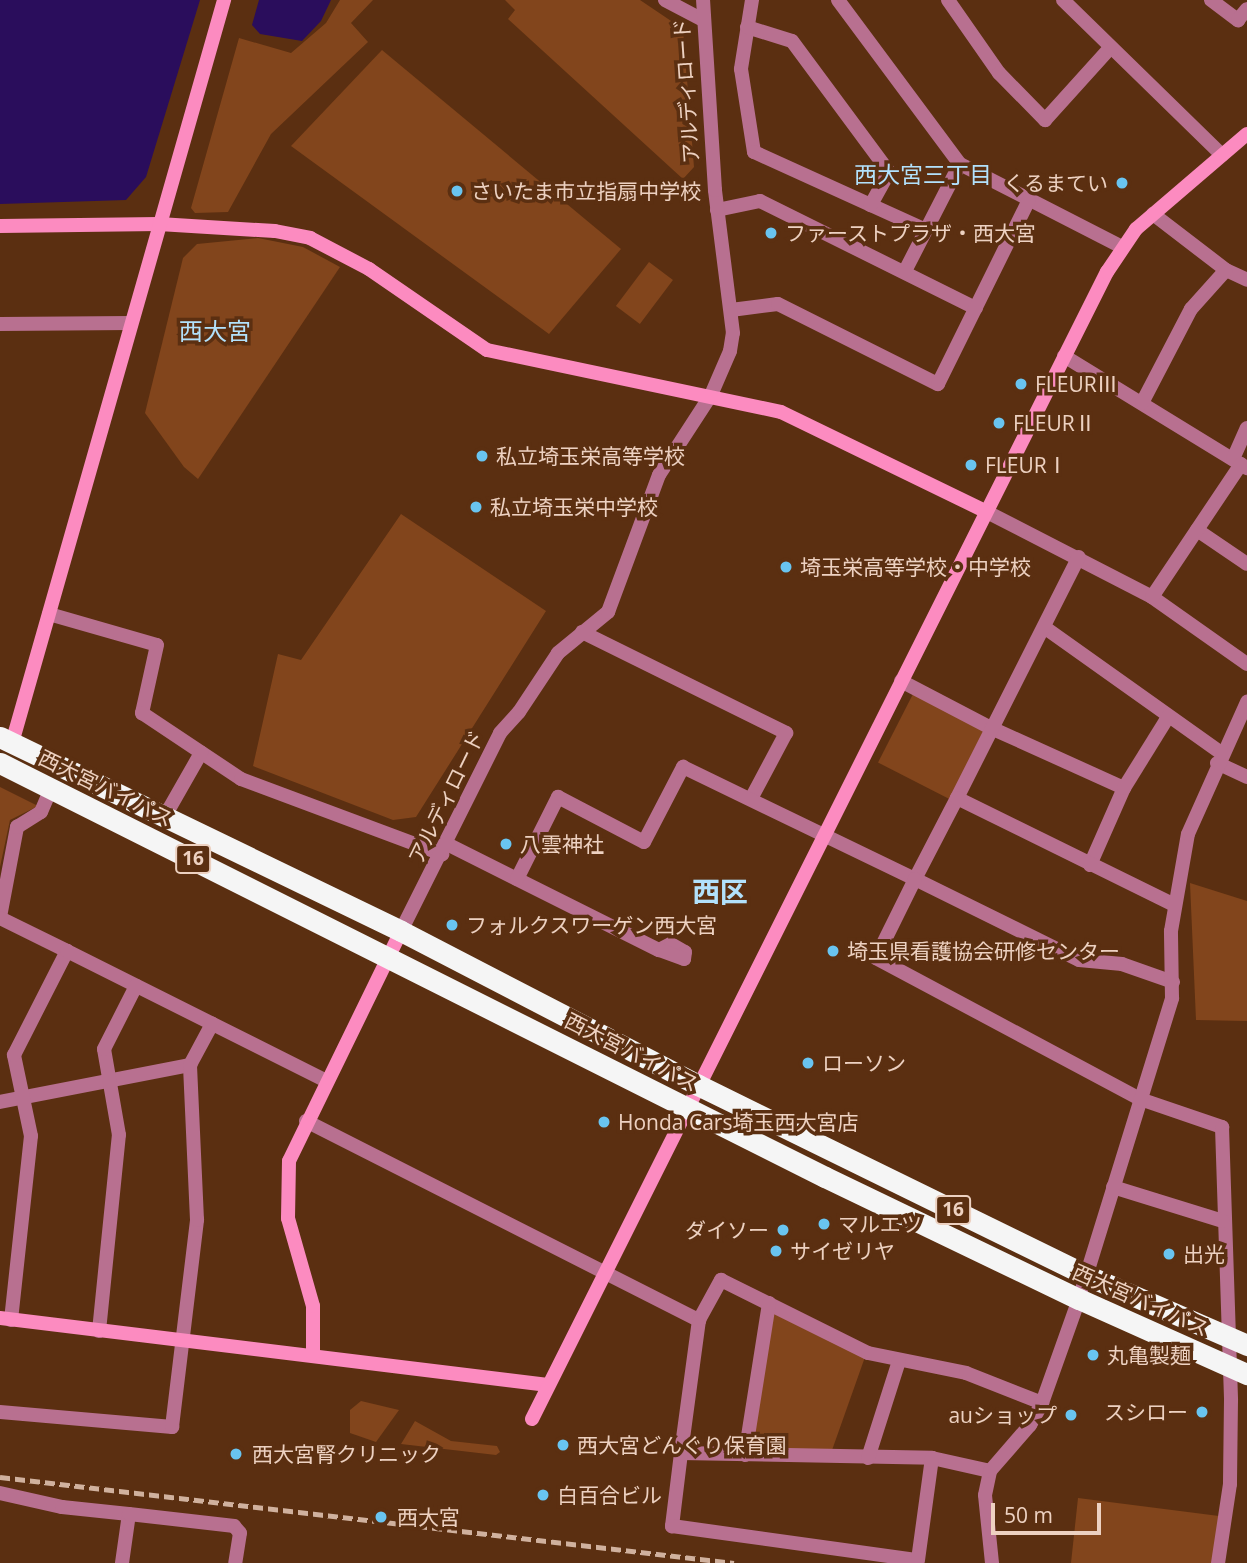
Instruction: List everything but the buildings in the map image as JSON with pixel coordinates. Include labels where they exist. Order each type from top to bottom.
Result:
[{"type":"highway","name":"西大宮バイパス","points":[[6,740],[401,931],[698,1085],[1086,1275],[1238,1341]]},
{"type":"highway","name":"西大宮バイパス","points":[[0,763],[387,954],[687,1108],[1079,1299],[1239,1370]]},
{"type":"street","points":[[6,740],[49,614],[224,0]]},
{"type":"street","points":[[665,0],[701,19]]},
{"type":"street","name":"アルディロード","points":[[313,1354],[313,1306],[286,1196],[289,1161],[325,1080],[387,954],[445,849],[450,827],[500,733],[558,653],[608,612],[659,475],[712,395],[730,351],[731,310],[717,210],[701,19],[703,0]]},
{"type":"street","points":[[752,0],[741,69],[754,152],[926,230]]},
{"type":"street","points":[[838,0],[960,164],[1122,247]]},
{"type":"street","points":[[948,0],[999,73],[1045,120],[1111,48]]},
{"type":"street","points":[[1063,0],[1222,155]]},
{"type":"street","points":[[1211,0],[1238,20],[1247,9]]},
{"type":"street","points":[[747,27],[792,41],[889,172],[871,205]]},
{"type":"street","points":[[533,1419],[604,1271],[985,511],[1122,247],[1153,214],[1247,134]]},
{"type":"street","points":[[905,271],[960,164]]},
{"type":"street","points":[[731,310],[778,303],[938,384],[1029,200]]},
{"type":"street","points":[[717,210],[760,201],[976,308]]},
{"type":"street","points":[[1153,214],[1226,270],[1247,280]]},
{"type":"street","points":[[0,226],[159,224],[275,231],[310,238],[369,269],[488,350],[712,395],[798,417],[1079,557],[1152,597],[1247,664]]},
{"type":"street","points":[[1142,403],[1191,309],[1226,270]]},
{"type":"street","points":[[0,324],[131,323]]},
{"type":"street","points":[[1064,356],[1240,464]]},
{"type":"street","points":[[1152,597],[1240,464],[1247,428]]},
{"type":"street","points":[[1196,530],[1247,564]]},
{"type":"street","points":[[1079,557],[876,958],[1140,1099],[1222,1127],[1223,1220],[1239,1370],[1230,1484],[1218,1563]]},
{"type":"street","points":[[49,614],[157,645],[142,713],[241,779],[445,849],[517,879],[659,950]]},
{"type":"street","points":[[1044,627],[1247,778]]},
{"type":"street","points":[[582,632],[786,733],[752,797]]},
{"type":"street","points":[[901,681],[991,729],[1124,788]]},
{"type":"street","points":[[992,1563],[985,1495],[990,1471],[1030,1425],[1042,1403],[1079,1299],[1172,998],[1174,905],[1188,834],[1219,758],[1246,707]]},
{"type":"street","points":[[1090,865],[1124,788],[1168,717]]},
{"type":"street","points":[[165,816],[201,753]]},
{"type":"street","points":[[517,879],[558,797],[644,842],[683,767],[752,797],[1079,960],[1122,964],[1173,982]]},
{"type":"street","points":[[51,789],[41,812],[17,827],[0,918],[325,1080]]},
{"type":"street","points":[[957,798],[1174,905]]},
{"type":"street","points":[[66,951],[14,1055],[31,1136],[6,1319],[313,1354],[548,1385]]},
{"type":"street","points":[[99,1331],[119,1135],[104,1049],[136,986]]},
{"type":"street","points":[[0,1412],[168,1429],[183,1340],[197,1220],[190,1065],[212,1024]]},
{"type":"street","points":[[0,1102],[111,1083],[190,1065]]},
{"type":"street","points":[[306,1121],[699,1320]]},
{"type":"street","points":[[1113,1187],[1223,1220]]},
{"type":"street","points":[[932,1458],[918,1560],[672,1526],[699,1320],[721,1280],[868,1353],[966,1373],[1042,1403]]},
{"type":"street","points":[[745,1455],[769,1303]]},
{"type":"street","points":[[867,1458],[900,1361]]},
{"type":"street","points":[[681,1453],[932,1458],[990,1471]]},
{"type":"street","points":[[0,1493],[62,1507],[234,1526],[240,1533],[234,1563]]},
{"type":"street","points":[[122,1563],[129,1514]]},
{"type":"shaded area","points":[[0,0],[200,0],[146,177],[126,200],[0,204]]},
{"type":"shaded area","points":[[259,0],[331,0],[321,21],[302,41],[260,34],[252,25]]},
{"type":"shaded area","points":[[340,0],[373,0],[351,23],[368,42],[271,134],[228,212],[195,213],[191,208],[239,38],[291,53],[326,23]]},
{"type":"shaded area","points":[[505,0],[640,0],[683,29],[694,167],[683,179],[508,19],[515,10]]},
{"type":"shaded area","points":[[382,50],[621,249],[549,334],[291,146]]},
{"type":"shaded area","points":[[258,238],[303,247],[340,267],[198,479],[184,467],[145,413],[183,258],[197,244]]},
{"type":"shaded area","points":[[649,262],[673,280],[640,324],[616,306]]},
{"type":"shaded area","points":[[401,514],[546,611],[416,817],[393,820],[253,766],[278,654],[301,660]]},
{"type":"shaded area","points":[[913,694],[984,730],[949,799],[878,763]]},
{"type":"shaded area","points":[[0,787],[38,806],[10,820],[0,867]]},
{"type":"shaded area","points":[[1190,883],[1247,901],[1247,1021],[1196,1020]]},
{"type":"shaded area","points":[[772,1312],[865,1357],[831,1453],[756,1448],[749,1443]]},
{"type":"shaded area","points":[[361,1401],[399,1410],[376,1442],[350,1433],[350,1410]]},
{"type":"shaded area","points":[[415,1421],[451,1441],[497,1446],[500,1452],[496,1455],[401,1444]]},
{"type":"shaded area","points":[[1078,1498],[1219,1516],[1213,1563],[1071,1563]]},
{"type":"railway","points":[[0,1477],[734,1563]]},
{"type":"place","name":"くるまてい","points":[[1122,183]]},
{"type":"place","name":"さいたま市立指扇中学校","points":[[457,191]]},
{"type":"place","name":"ファーストプラザ・西大宮","points":[[771,233]]},
{"type":"place","name":"FLEURⅢ","points":[[1021,384]]},
{"type":"place","name":"FLEURⅡ","points":[[999,423]]},
{"type":"place","name":"私立埼玉栄高等学校","points":[[482,456]]},
{"type":"place","name":"FLEURⅠ","points":[[971,465]]},
{"type":"place","name":"私立埼玉栄中学校","points":[[476,507]]},
{"type":"place","name":"埼玉栄高等学校・中学校","points":[[786,567]]},
{"type":"place","name":"八雲神社","points":[[506,844]]},
{"type":"place","name":"フォルクスワーゲン西大宮","points":[[452,925]]},
{"type":"place","name":"埼玉県看護協会研修センター","points":[[833,951]]},
{"type":"place","name":"ローソン","points":[[808,1063]]},
{"type":"place","name":"Honda Cars埼玉西大宮店","points":[[604,1122]]},
{"type":"place","name":"マルエツ","points":[[824,1224]]},
{"type":"place","name":"ダイソー","points":[[783,1230]]},
{"type":"place","name":"サイゼリヤ","points":[[776,1251]]},
{"type":"place","name":"出光","points":[[1169,1254]]},
{"type":"place","name":"丸亀製麺","points":[[1093,1355]]},
{"type":"place","name":"スシロー","points":[[1202,1412]]},
{"type":"place","name":"auショップ","points":[[1071,1415]]},
{"type":"place","name":"西大宮どんぐり保育園","points":[[563,1445]]},
{"type":"place","name":"西大宮腎クリニック","points":[[236,1454]]},
{"type":"place","name":"白百合ビル","points":[[543,1495]]},
{"type":"place","name":"西大宮","points":[[381,1517]]},
{"type":"district","name":"西大宮三丁目","points":[[923,174]]},
{"type":"district","name":"西大宮","points":[[215,331]]},
{"type":"district","name":"西区","points":[[720,891]]}]
